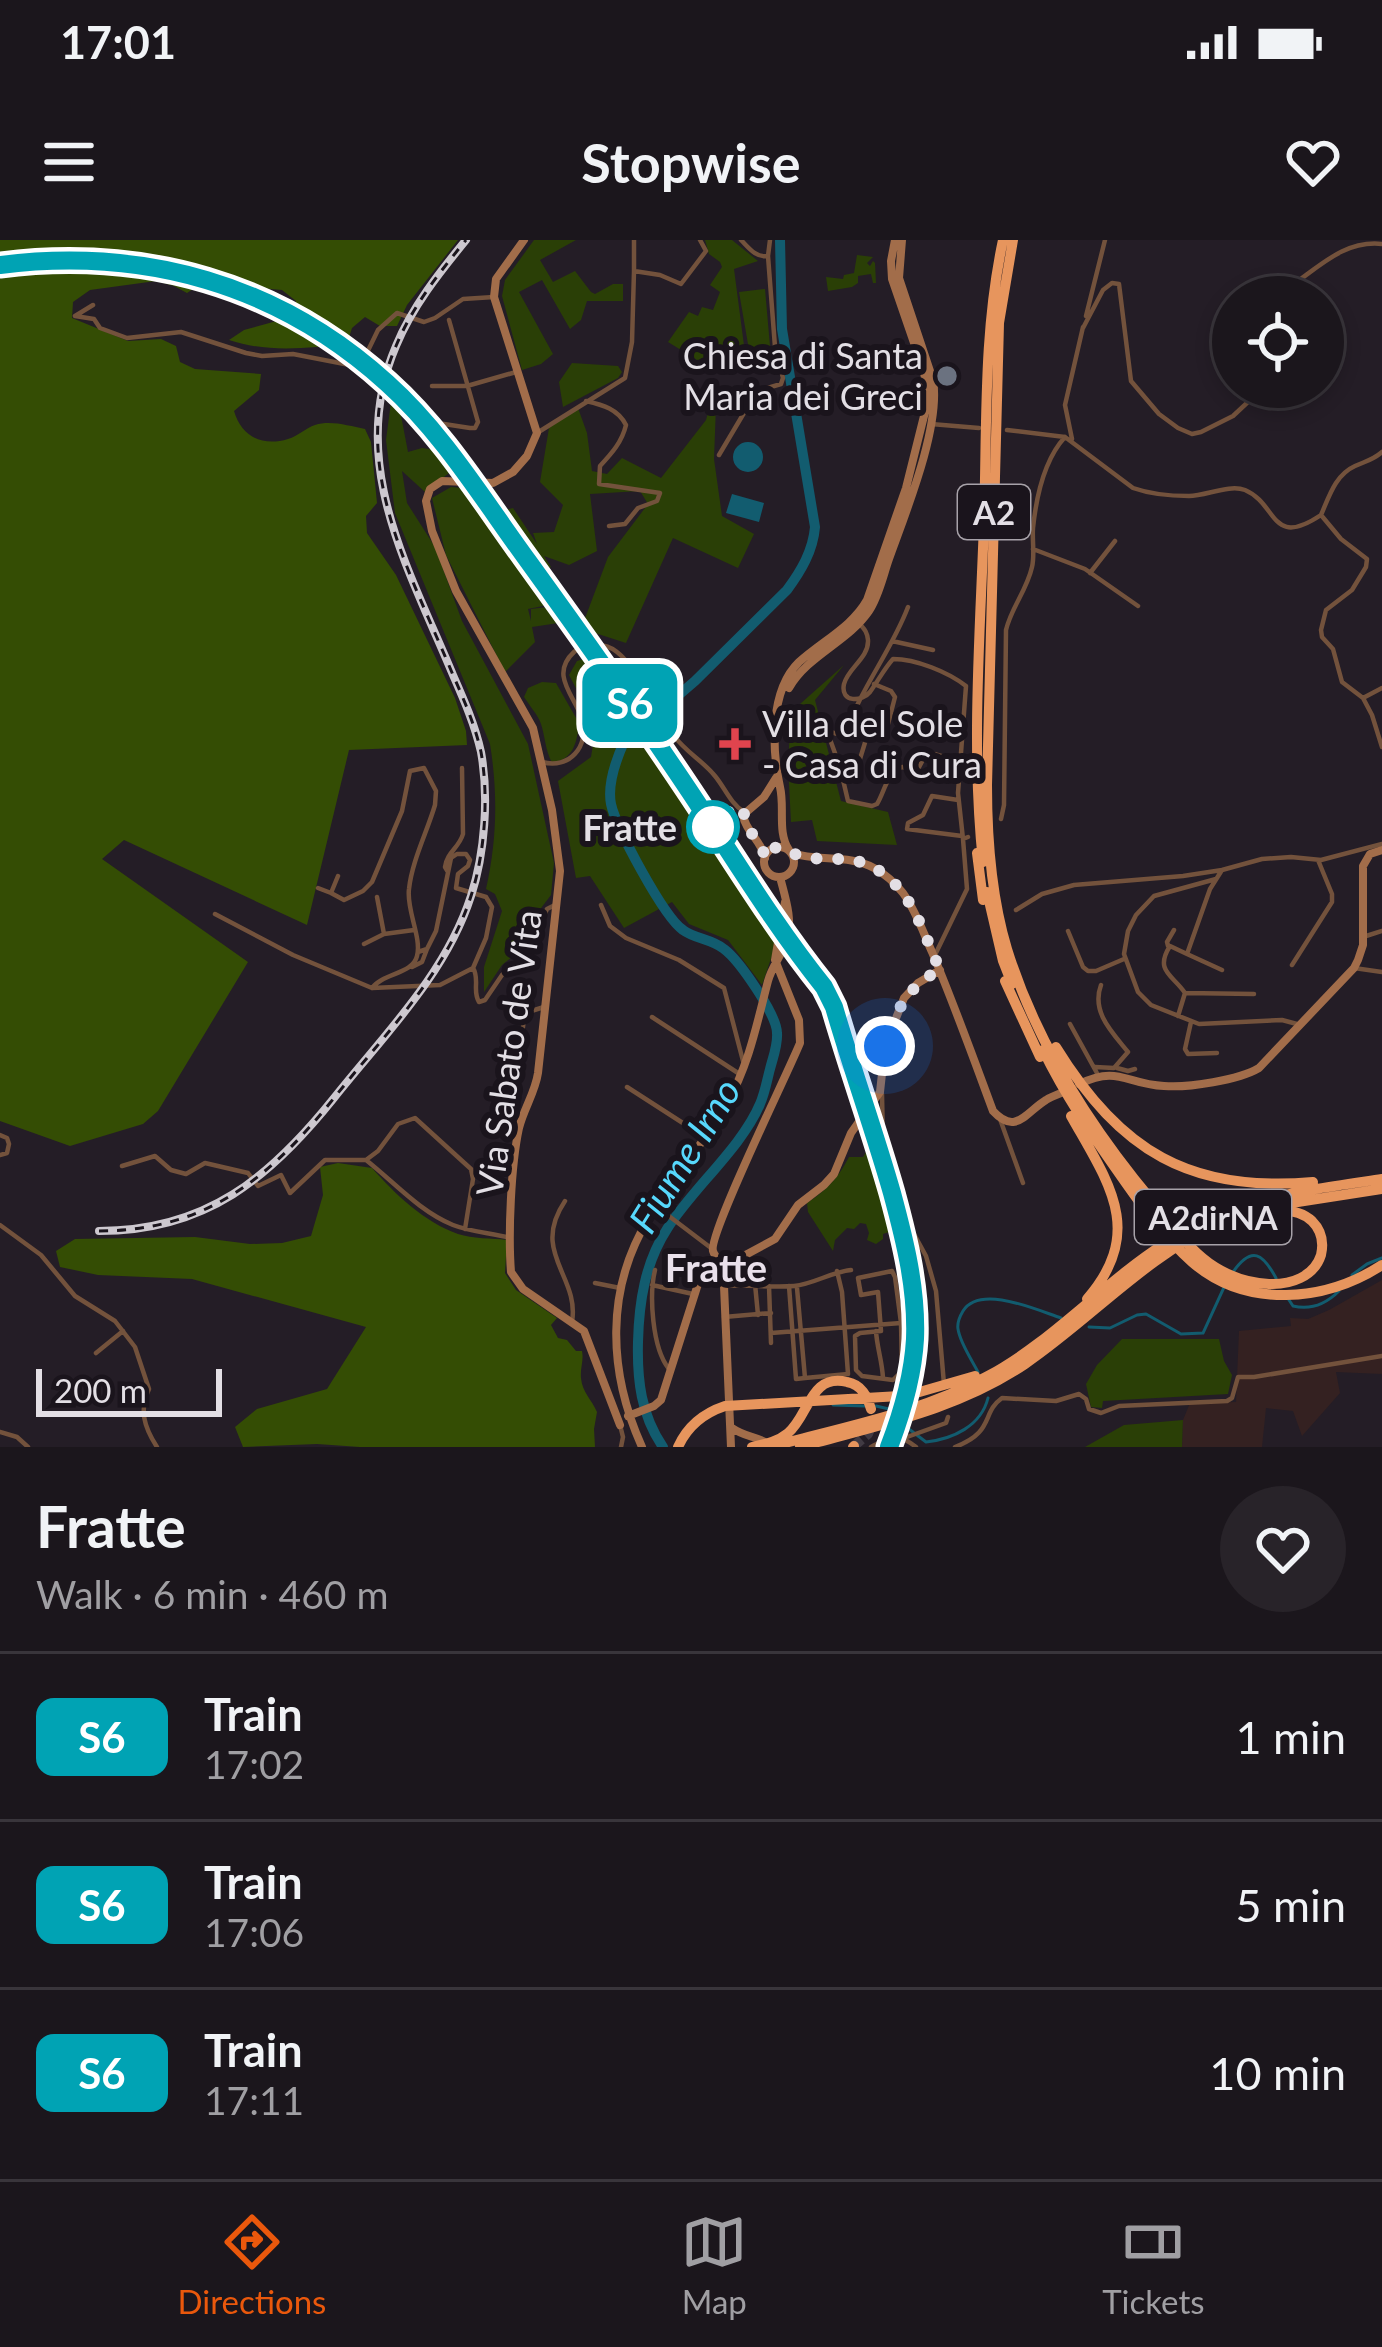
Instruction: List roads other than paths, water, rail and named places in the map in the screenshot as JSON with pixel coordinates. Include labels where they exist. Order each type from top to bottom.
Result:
[{"type":"highway","name":"A2","points":[[1003,240],[990,321],[976,754],[987,890],[1003,961],[1058,1082],[1087,1128],[1196,1265],[1220,1281],[1252,1292],[1288,1295],[1330,1289],[1382,1264]]},
{"type":"highway","name":"A2","points":[[1013,240],[999,323],[987,785],[1012,950],[1039,1015],[1077,1080],[1117,1126],[1160,1156],[1192,1172],[1246,1184],[1382,1176]]},
{"type":"highway","points":[[976,754],[975,836],[995,953],[1019,1015],[1104,1175],[1118,1212],[1118,1243],[1108,1270],[1072,1318]]},
{"type":"highway","points":[[987,785],[998,914],[1020,985],[1088,1115],[1155,1213],[1229,1274],[1266,1284],[1303,1277],[1318,1261],[1322,1247],[1319,1231],[1304,1216],[1280,1211],[1215,1225]]},
{"type":"highway","name":"A2dirNA","points":[[771,1447],[945,1396],[1007,1366],[1163,1244],[1225,1211],[1286,1193],[1382,1176]]},
{"type":"highway","name":"A2dirNA","points":[[800,1447],[847,1443],[958,1400],[1005,1376],[1168,1251],[1215,1225],[1274,1205],[1382,1189]]},
{"type":"highway","points":[[916,1393],[1007,1366]]},
{"type":"highway","points":[[750,1442],[773,1442],[788,1433],[818,1388],[833,1381],[848,1382],[863,1391],[868,1415]]},
{"type":"highway","points":[[678,1447],[697,1422],[725,1406],[900,1396]]},
{"type":"main road","points":[[524,240],[496,279],[494,297],[537,433]]},
{"type":"main road","points":[[777,723],[791,685],[805,666],[859,623],[874,601],[931,424],[933,380],[898,273],[898,240]]},
{"type":"main road","points":[[764,797],[776,800],[794,866],[780,877],[767,871],[763,849],[744,821],[744,812],[773,786],[779,702],[793,670],[850,622],[867,600],[926,417],[924,372],[891,274],[898,240]]},
{"type":"main road","name":"Via Sabato de Vita","points":[[537,433],[513,472],[493,483],[442,481],[430,489],[426,501],[432,531],[456,591],[527,717],[542,762],[561,864],[536,1085],[517,1145],[510,1268],[517,1282],[572,1322]]},
{"type":"main road","points":[[776,777],[782,830]]},
{"type":"main road","points":[[765,858],[775,848],[862,863],[884,874],[907,898],[940,970],[993,1111],[1012,1122],[1104,1071],[1162,1086],[1240,1077],[1259,1068],[1354,967],[1363,937],[1363,866],[1369,850],[1382,847]]},
{"type":"main road","points":[[642,1447],[628,1416],[616,1338],[620,1288],[634,1246],[728,1102],[742,1071],[773,965],[788,938],[790,922],[780,877]]},
{"type":"main road","points":[[628,1416],[661,1400],[700,1281],[718,1282],[725,1275],[711,1248],[721,1216],[800,1043],[799,1020],[773,965]]},
{"type":"main road","points":[[771,1447],[760,1439],[731,1447],[724,1318],[718,1282],[705,1273],[705,1267],[775,1239],[798,1205],[829,1180],[851,1133],[882,1086],[885,1046],[898,1010],[911,989],[940,970]]},
{"type":"main road","points":[[572,1322],[586,1335],[620,1425]]},
{"type":"main road","points":[[731,1427],[750,1442]]},
{"type":"street","points":[[537,433],[625,378],[632,342],[634,240]]},
{"type":"street","points":[[634,272],[660,274],[681,284],[706,251],[700,240]]},
{"type":"street","points":[[741,240],[754,254],[768,256]]},
{"type":"street","points":[[719,455],[757,391],[781,384],[783,378],[776,347],[770,240]]},
{"type":"street","points":[[1073,443],[1065,405],[1105,240]]},
{"type":"street","points":[[1305,276],[1347,245],[1382,244]]},
{"type":"street","points":[[1083,328],[1103,290],[1119,284],[1131,382],[1159,414],[1196,434],[1242,408]]},
{"type":"street","points":[[93,305],[75,316],[94,319],[100,328],[128,338],[181,332],[262,356],[293,354],[360,367],[378,331],[401,313],[418,322],[435,318],[463,299],[494,297]]},
{"type":"street","points":[[431,422],[478,426],[449,320]]},
{"type":"street","points":[[431,386],[466,386],[516,372]]},
{"type":"street","points":[[586,401],[621,414],[626,425],[614,452],[600,466],[599,484],[660,493],[657,501],[638,508],[626,524],[609,526]]},
{"type":"street","points":[[931,424],[979,428]]},
{"type":"street","points":[[1007,430],[1065,437],[1133,488],[1191,496],[1242,489],[1281,525],[1293,527],[1321,515],[1336,481],[1382,452]]},
{"type":"street","points":[[1000,819],[1006,630],[1030,574],[1042,482],[1065,437]]},
{"type":"street","points":[[1321,515],[1367,560],[1352,590],[1326,610],[1321,630],[1333,649],[1342,682],[1363,698],[1372,715],[1382,747]]},
{"type":"street","points":[[1090,573],[1115,541]]},
{"type":"street","points":[[1033,549],[1090,573],[1138,606]]},
{"type":"street","points":[[908,608],[845,736],[827,731],[848,801],[879,803],[895,770],[917,771],[927,752],[961,761]]},
{"type":"street","points":[[859,623],[868,645],[844,689],[850,699],[866,697],[889,662],[897,658],[964,683],[968,692],[958,800],[967,889],[934,957]]},
{"type":"street","points":[[892,641],[933,650]]},
{"type":"street","points":[[545,778],[576,753],[583,729],[565,686],[565,666],[580,647],[605,646],[621,656],[673,735],[744,812]]},
{"type":"street","points":[[850,718],[889,723],[895,697],[874,684]]},
{"type":"street","points":[[1363,698],[1382,688]]},
{"type":"street","points":[[840,767],[856,772],[871,723]]},
{"type":"street","points":[[542,762],[561,765]]},
{"type":"street","points":[[318,888],[344,900],[372,882],[402,811],[410,771],[424,768],[436,791],[435,805],[409,890],[418,952],[406,968]]},
{"type":"street","points":[[448,872],[446,857],[463,834],[462,768]]},
{"type":"street","points":[[958,800],[932,796],[923,814],[907,829],[964,837]]},
{"type":"street","points":[[1016,910],[1042,894],[1074,885],[1152,880],[1262,859],[1318,860],[1369,850]]},
{"type":"street","points":[[215,914],[351,982],[372,988],[440,985],[473,968],[492,908],[486,897],[456,888],[458,874],[470,860],[466,854],[452,858],[436,931],[418,965],[380,977],[372,988]]},
{"type":"street","points":[[1292,965],[1332,902],[1318,860]]},
{"type":"street","points":[[1187,954],[1222,870]]},
{"type":"street","points":[[331,893],[338,876]]},
{"type":"street","points":[[1216,879],[1154,896],[1143,905],[1125,940],[1124,958],[1141,997],[1191,1022],[1282,1020],[1298,1025]]},
{"type":"street","points":[[377,897],[384,934]]},
{"type":"street","points":[[473,968],[479,1002],[528,951],[547,909],[556,904]]},
{"type":"street","points":[[602,905],[614,930],[720,985],[729,1005],[742,1071]]},
{"type":"street","points":[[364,944],[384,934],[413,930]]},
{"type":"street","points":[[1174,930],[1164,969],[1185,993],[1254,994]]},
{"type":"street","points":[[1068,931],[1088,971],[1124,958]]},
{"type":"street","points":[[1363,937],[1382,931]]},
{"type":"street","points":[[1169,947],[1222,970]]},
{"type":"street","points":[[418,952],[427,949]]},
{"type":"street","points":[[1354,967],[1382,970]]},
{"type":"street","points":[[1101,985],[1100,1010],[1128,1052],[1104,1071]]},
{"type":"street","points":[[1178,1016],[1185,993]]},
{"type":"street","points":[[515,1082],[525,1012],[544,1007]]},
{"type":"street","points":[[736,1039],[750,1039],[759,1015]]},
{"type":"street","points":[[652,1017],[742,1071]]},
{"type":"street","points":[[1191,1022],[1188,1054],[1217,1053]]},
{"type":"street","points":[[1070,1024],[1104,1071]]},
{"type":"street","points":[[1104,1071],[1135,1069]]},
{"type":"street","points":[[882,1086],[883,1142],[902,1213],[926,1256],[936,1291],[944,1384]]},
{"type":"street","points":[[627,1087],[704,1138]]},
{"type":"street","points":[[122,1166],[155,1156],[171,1170],[186,1174],[206,1162],[248,1173],[258,1186],[280,1175],[290,1192],[325,1160],[366,1160],[398,1124],[410,1119],[419,1121],[471,1169],[465,1229]]},
{"type":"street","points":[[1000,1119],[1023,1183]]},
{"type":"street","points":[[0,1135],[9,1144],[7,1153],[0,1155]]},
{"type":"street","points":[[366,1160],[445,1222],[511,1235]]},
{"type":"street","points":[[566,1201],[552,1242],[574,1301],[572,1322]]},
{"type":"street","points":[[656,1207],[711,1248]]},
{"type":"street","points":[[0,1225],[41,1256],[76,1296],[111,1317],[135,1347],[150,1390],[143,1417],[157,1447]]},
{"type":"street","points":[[655,1270],[656,1341],[671,1374]]},
{"type":"street","points":[[718,1282],[793,1286],[837,1270],[851,1270]]},
{"type":"street","points":[[793,1286],[796,1379],[847,1375],[837,1270]]},
{"type":"street","points":[[883,1379],[877,1348],[879,1328],[878,1292],[861,1295],[858,1278],[884,1271],[895,1276],[901,1323],[902,1371],[896,1379],[883,1379],[859,1376],[855,1336],[860,1333],[879,1328],[901,1323]]},
{"type":"street","points":[[595,1283],[620,1288]]},
{"type":"street","points":[[755,1284],[758,1315]]},
{"type":"street","points":[[652,1285],[695,1295]]},
{"type":"street","points":[[769,1286],[771,1343]]},
{"type":"street","points":[[724,1318],[771,1313]]},
{"type":"street","points":[[771,1333],[879,1328]]},
{"type":"street","points":[[96,1353],[123,1331]]},
{"type":"street","points":[[955,1447],[980,1433],[995,1402],[1003,1398],[1056,1401],[1079,1394],[1098,1413],[1119,1406],[1227,1400],[1232,1398],[1238,1377],[1382,1356]]},
{"type":"street","points":[[871,1447],[946,1423],[947,1417]]},
{"type":"street","points":[[620,1425],[621,1447]]},
{"type":"street","points":[[0,1432],[17,1437],[28,1447]]},
{"type":"street","points":[[912,1436],[916,1447]]},
{"type":"water","points":[[748,442],[759,446],[763,457],[759,468],[748,472],[737,468],[733,457],[737,446]]},
{"type":"water","points":[[732,494],[764,503],[759,522],[726,513]]},
{"type":"waterway","name":"Fiume Irno","points":[[663,1447],[645,1410],[638,1370],[640,1312],[648,1269],[667,1229],[752,1120],[765,1091],[777,1033],[764,1001],[731,955],[683,930],[664,908],[622,832],[610,788],[624,742],[695,681],[787,590],[812,544],[815,527],[782,329],[780,240]]},
{"type":"waterway","points":[[1233,1272],[1246,1258],[1257,1256],[1276,1278]]},
{"type":"waterway","points":[[1352,1275],[1382,1258]]},
{"type":"waterway","points":[[1089,1327],[1110,1328],[1146,1314],[1181,1334],[1203,1333],[1225,1285]]},
{"type":"waterway","points":[[1287,1297],[1293,1306],[1306,1307],[1323,1303],[1339,1291]]},
{"type":"waterway","points":[[978,1372],[958,1329],[971,1303],[1009,1301],[1061,1318]]},
{"type":"waterway","points":[[905,1426],[926,1442],[946,1438],[972,1423],[988,1398]]},
{"type":"waterway","points":[[833,1405],[865,1406]]},
{"type":"waterway","points":[[876,1406],[889,1409]]},
{"type":"tunnel","points":[[854,1446],[868,1434],[873,1421]]},
{"type":"railway","points":[[99,1231],[137,1229],[204,1210],[233,1194],[285,1153],[412,1003],[446,952],[471,896],[484,824],[481,752],[402,555],[380,473],[378,431],[382,389],[402,332],[466,240]]},
{"type":"railway","points":[[596,657],[812,972]]},
{"type":"railway","points":[[853,1066],[896,1200],[915,1306],[912,1366],[889,1447]]},
{"type":"train","name":"S6","points":[[0,265],[45,259],[120,261],[194,275],[265,301],[330,338],[389,384],[440,440],[630,704],[834,1007],[878,1145],[913,1288],[914,1353],[889,1447]]},
{"type":"place","name":"Chiesa di Santa Maria dei Greci","points":[[947,376]]},
{"type":"place","name":"Villa del Sole - Casa di Cura","points":[[735,744]]},
{"type":"place","name":"Fratte","points":[[713,827]]},
{"type":"district","name":"Fratte","points":[[716,1267]]}]
